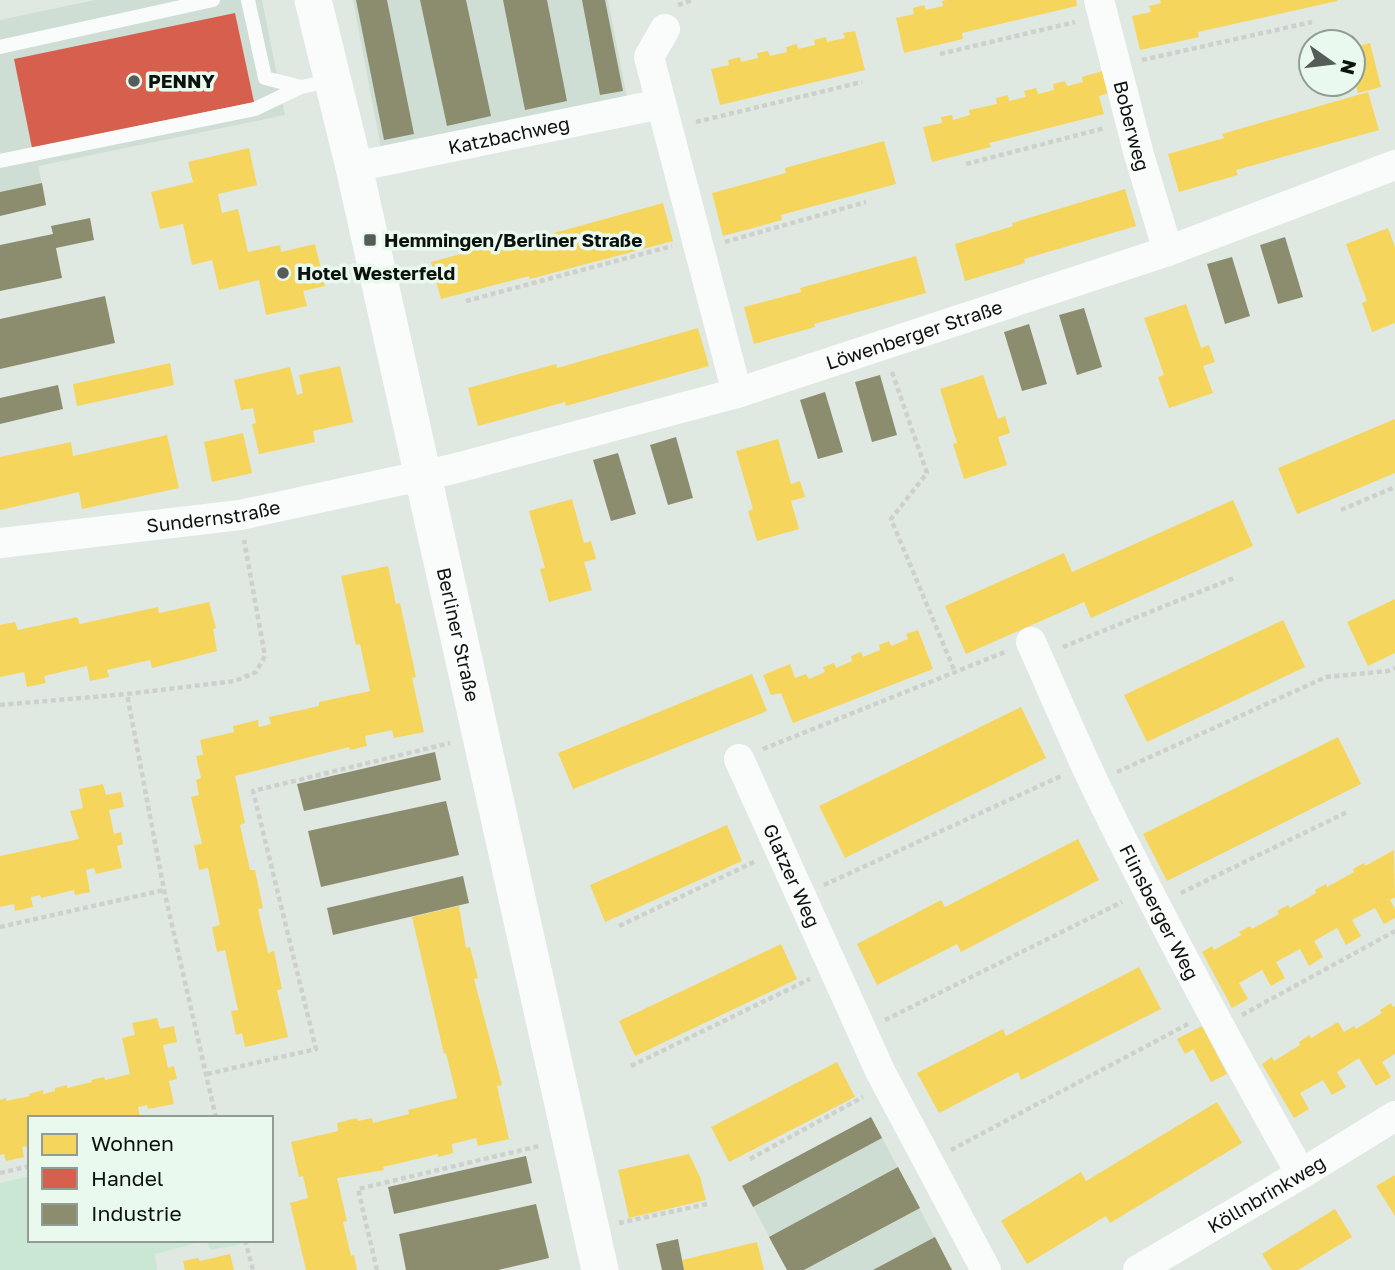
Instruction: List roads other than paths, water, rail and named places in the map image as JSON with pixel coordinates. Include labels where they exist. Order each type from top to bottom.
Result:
[{"type":"street","name":"Berliner Straße","points":[[313,0],[317,84],[354,167],[600,1270]]},
{"type":"street","name":"Boberweg","points":[[1101,8],[1130,122],[1168,251]]},
{"type":"street","points":[[665,29],[649,57],[737,393]]},
{"type":"street","name":"Katzbachweg","points":[[354,167],[664,116]]},
{"type":"street","name":"Löwenberger Straße","points":[[423,475],[737,393],[1168,251],[1395,165]]},
{"type":"street","name":"Sundernstraße","points":[[0,543],[240,515],[423,475]]},
{"type":"street","name":"Flinsberger Weg","points":[[1034,649],[1090,774],[1152,897],[1215,1020],[1301,1174]]},
{"type":"street","name":"Glatzer Weg","points":[[739,759],[862,1031],[986,1270]]},
{"type":"street","name":"Köllnbrinkweg","points":[[1138,1270],[1395,1116]]},
{"type":"lane","points":[[5,46],[213,0]]},
{"type":"lane","points":[[248,0],[265,78],[317,84]]},
{"type":"lane","points":[[0,160],[255,109],[317,84]]},
{"type":"place","name":"PENNY","points":[[134,81]]},
{"type":"place","name":"Hemmingen/Berliner Straße","points":[[370,240]]},
{"type":"place","name":"Hotel Westerfeld","points":[[283,273]]}]
